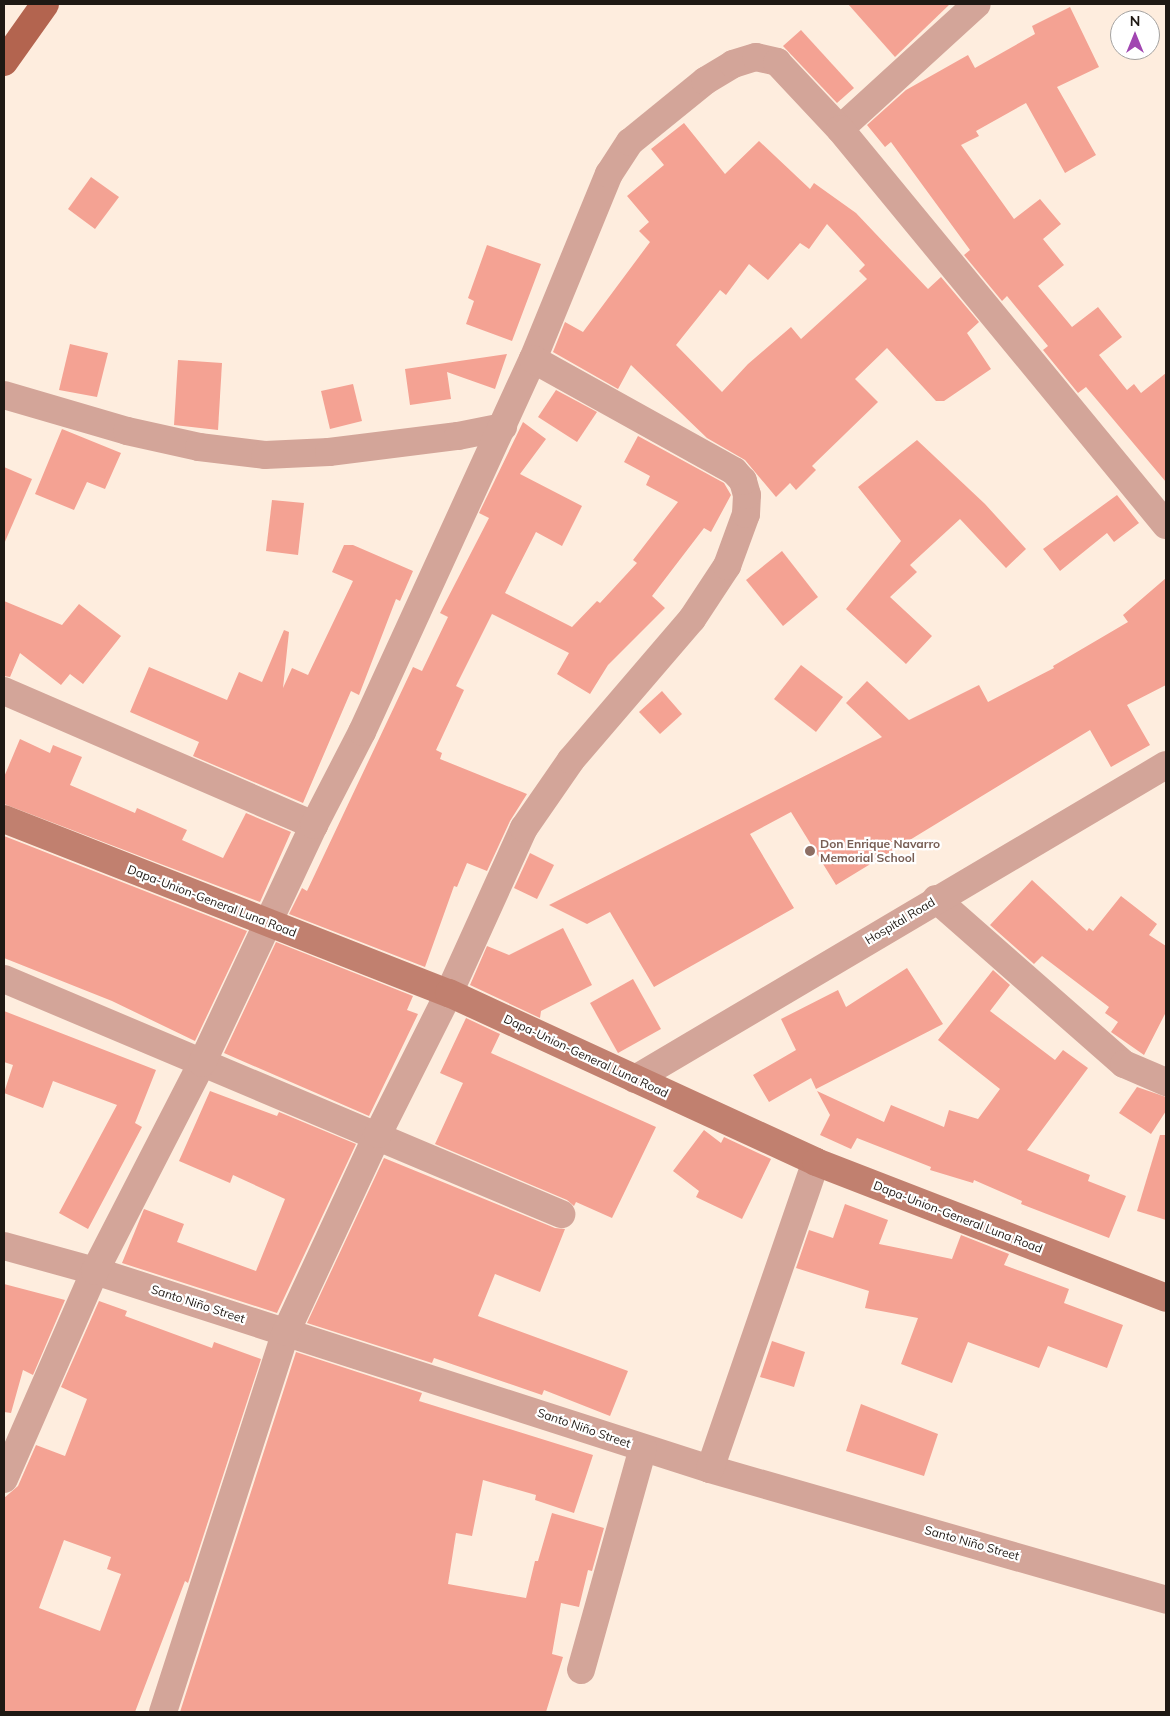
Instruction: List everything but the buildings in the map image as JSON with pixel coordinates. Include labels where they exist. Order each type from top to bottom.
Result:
[{"type":"main road","points":[[4,62],[45,4]]},
{"type":"main road","name":"Dapa-Union-General Luna Road","points":[[4,820],[450,993],[816,1162],[1166,1298]]},
{"type":"street","points":[[840,129],[977,4]]},
{"type":"street","points":[[4,1479],[95,1271],[202,1063],[270,924],[314,825],[362,732],[533,359],[609,174],[630,142],[705,81],[733,64],[756,57],[777,62],[840,129],[1166,525]]},
{"type":"street","points":[[163,1712],[286,1332],[378,1134],[450,993],[524,828],[571,760],[692,619],[727,566],[746,514],[747,496],[743,481],[734,471],[533,359]]},
{"type":"street","points":[[4,396],[127,431],[199,447],[266,454],[328,452],[458,436],[502,427]]},
{"type":"street","points":[[4,691],[314,825]]},
{"type":"street","name":"Hospital Road","points":[[635,1079],[936,899],[1166,765]]},
{"type":"street","points":[[936,899],[1124,1064],[1166,1082]]},
{"type":"street","points":[[4,979],[202,1063],[378,1134],[561,1214]]},
{"type":"street","points":[[710,1469],[816,1162]]},
{"type":"street","name":"Santo Niño Street","points":[[4,1246],[95,1271],[710,1469],[1166,1600]]},
{"type":"street","points":[[581,1670],[642,1448]]},
{"type":"place","name":"Don Enrique Navarro Memorial School","points":[[810,851]]}]
